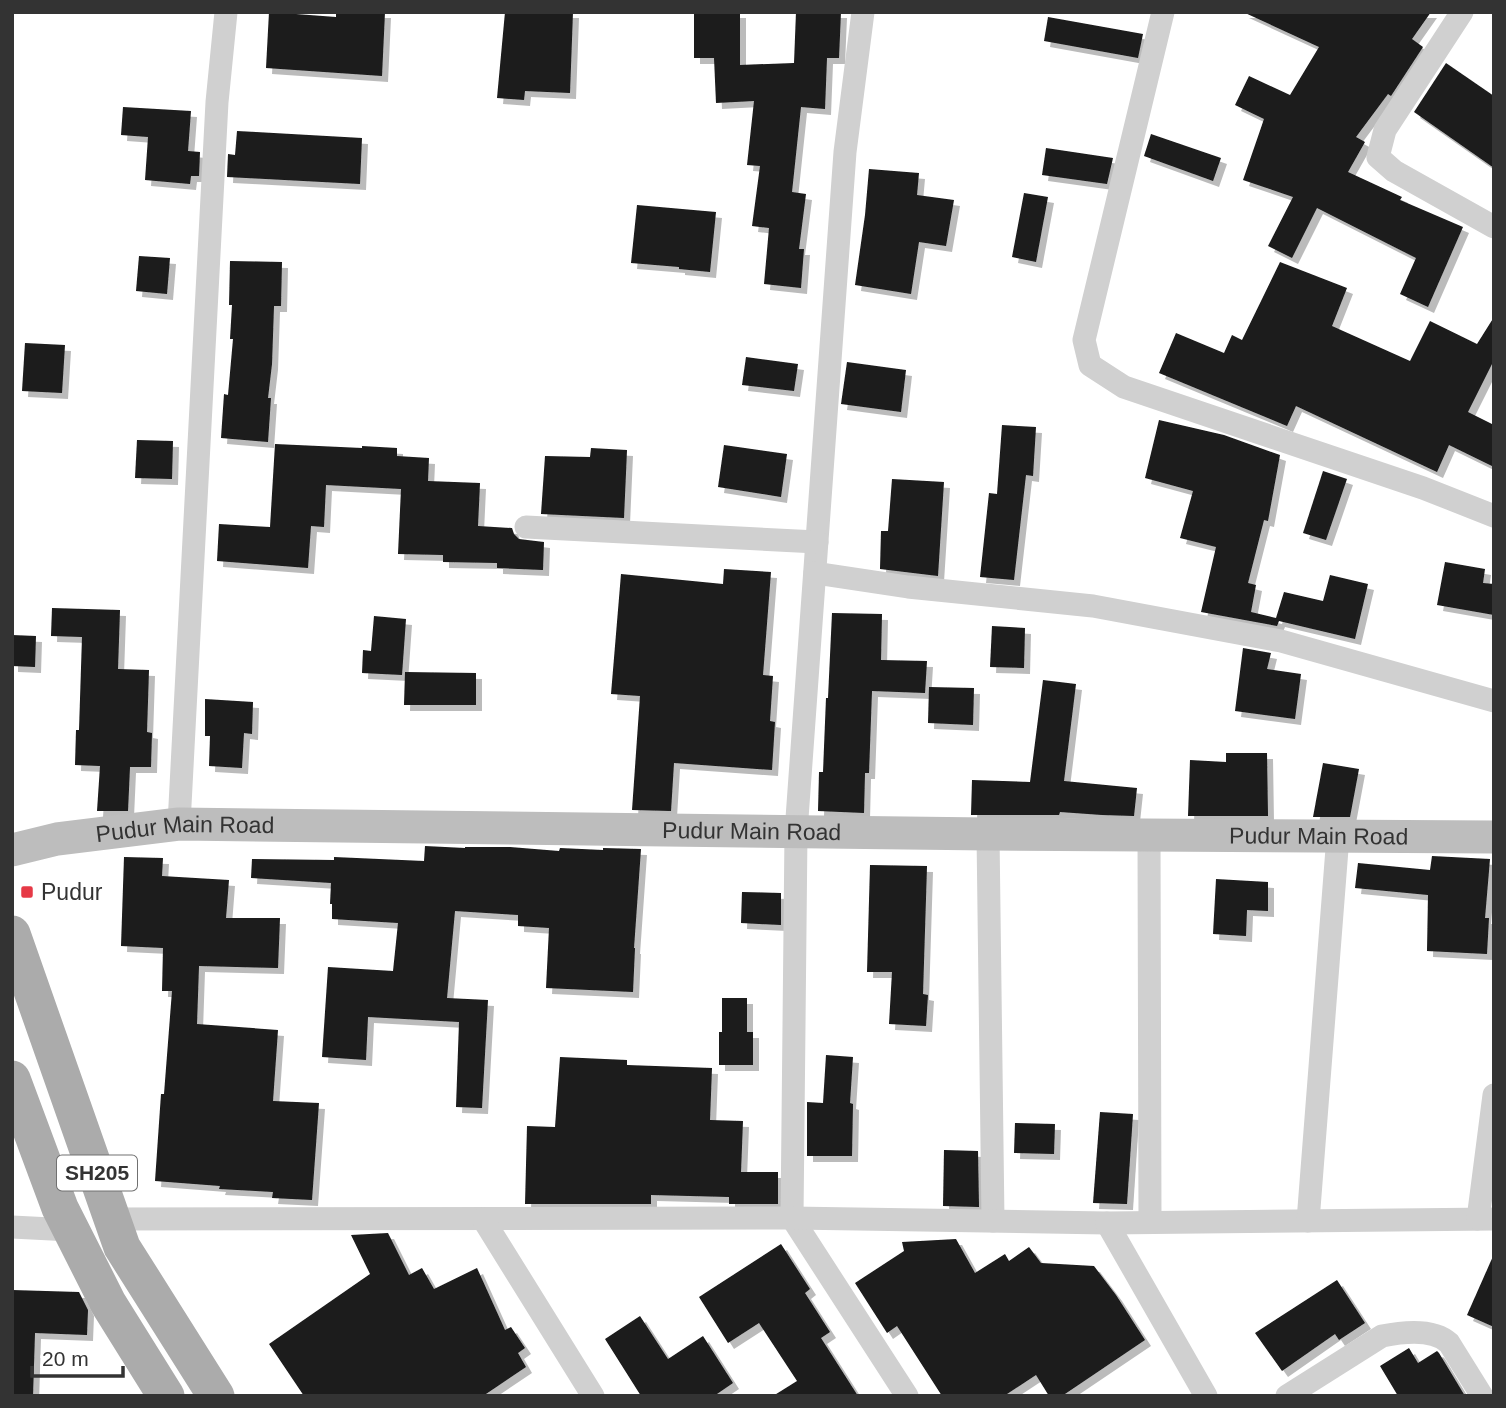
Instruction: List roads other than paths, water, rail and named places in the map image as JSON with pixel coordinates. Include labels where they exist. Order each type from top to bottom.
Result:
[{"type":"main road","name":"SH205","points":[[12,934],[122,1247],[216,1396]]},
{"type":"main road","points":[[12,1079],[60,1208],[108,1303],[166,1396]]},
{"type":"street","points":[[179,824],[217,102],[226,12]]},
{"type":"street","points":[[863,12],[845,152],[796,832],[792,1218],[907,1396]]},
{"type":"street","points":[[1163,12],[1084,340],[1090,365],[1124,387],[1423,488],[1494,516]]},
{"type":"street","points":[[1462,12],[1385,130],[1378,157],[1394,171],[1494,227]]},
{"type":"street","points":[[526,527],[817,542]]},
{"type":"street","points":[[815,573],[908,587],[1093,606],[1281,640],[1494,701]]},
{"type":"street","name":"Pudur Main Road","points":[[12,850],[57,839],[179,824],[1494,837]]},
{"type":"street","points":[[988,834],[993,1221]]},
{"type":"street","points":[[1149,835],[1150,1222]]},
{"type":"street","points":[[1308,1221],[1338,836]]},
{"type":"street","points":[[113,1219],[792,1218],[1107,1223],[1486,1219],[1494,1095]]},
{"type":"street","points":[[483,1219],[593,1396]]},
{"type":"street","points":[[1107,1223],[1206,1396]]},
{"type":"street","points":[[12,1227],[71,1230]]},
{"type":"street","points":[[1287,1396],[1382,1336],[1396,1333],[1437,1335],[1444,1339],[1482,1396]]},
{"type":"place","name":"Pudur","points":[[27,892]]}]
